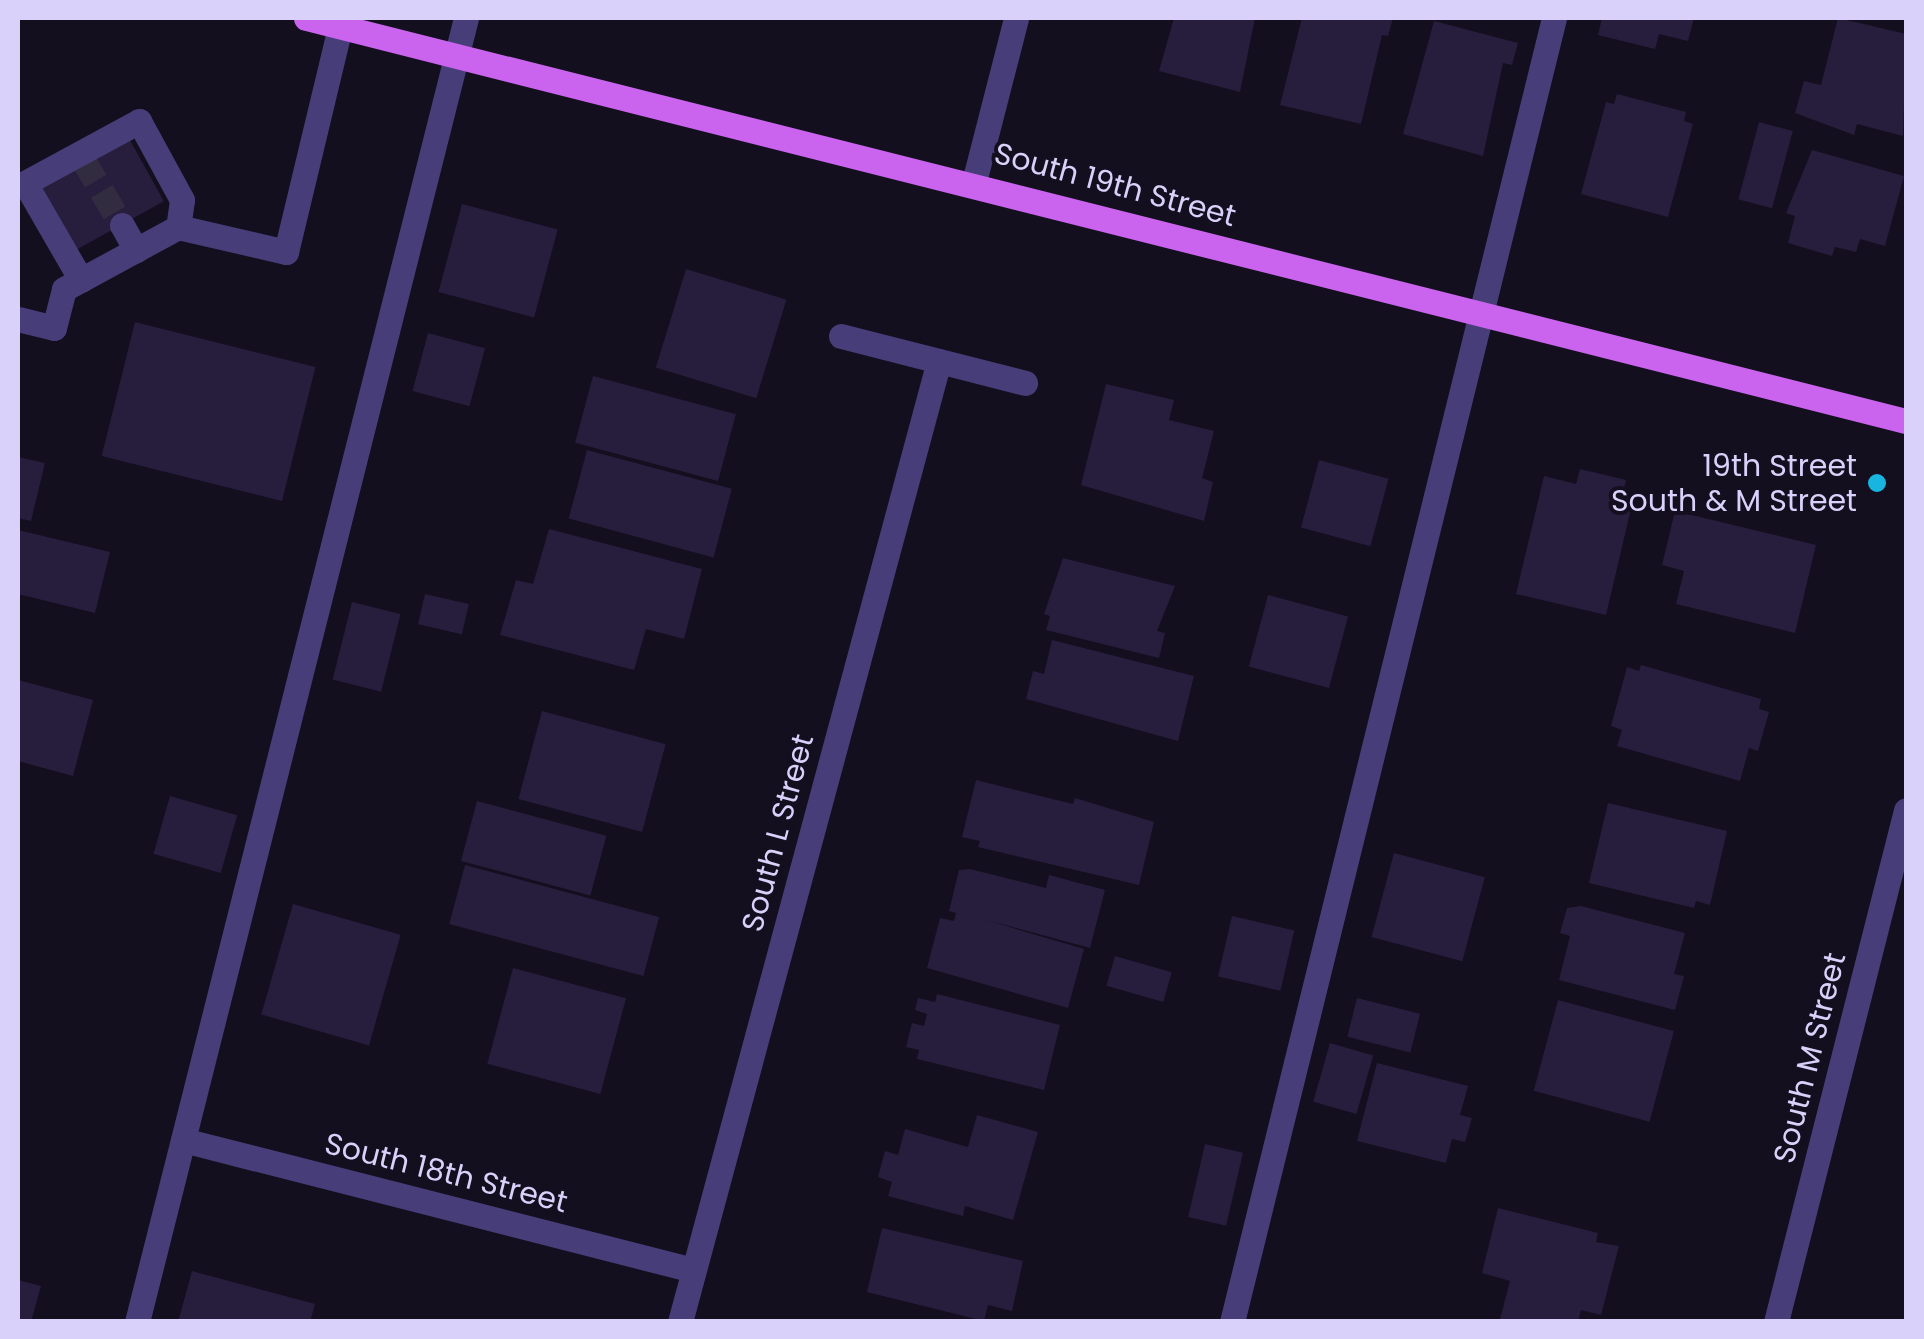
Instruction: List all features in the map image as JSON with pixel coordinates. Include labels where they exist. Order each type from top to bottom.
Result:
[{"type":"main road","name":"South 19th Street","points":[[306,18],[341,22],[457,55],[974,182],[1906,421]]},
{"type":"street","points":[[137,1322],[466,18]]},
{"type":"street","points":[[974,182],[1016,18]]},
{"type":"street","points":[[1232,1322],[1554,18]]},
{"type":"street","points":[[18,319],[54,328],[64,289],[178,227],[286,252],[341,22]]},
{"type":"street","points":[[82,280],[25,183],[82,156],[138,122],[182,200],[178,227]]},
{"type":"street","points":[[122,225],[136,250]]},
{"type":"street","points":[[841,336],[1025,383]]},
{"type":"street","name":"South L Street","points":[[680,1322],[939,361]]},
{"type":"street","name":"South M Street","points":[[1776,1322],[1906,810]]},
{"type":"street","name":"South 18th Street","points":[[183,1140],[693,1270]]},
{"type":"building","points":[[1174,18],[1255,18],[1240,92],[1159,71]]},
{"type":"building","points":[[1302,18],[1393,18],[1388,36],[1382,35],[1361,124],[1280,105]]},
{"type":"building","points":[[1602,18],[1694,18],[1688,41],[1659,34],[1655,49],[1598,35]]},
{"type":"building","points":[[1838,18],[1906,34],[1903,136],[1857,124],[1854,135],[1795,113],[1804,81],[1821,85]]},
{"type":"building","points":[[1434,21],[1518,43],[1512,65],[1503,63],[1483,156],[1403,134]]},
{"type":"building","points":[[1617,94],[1686,112],[1684,121],[1693,124],[1668,217],[1581,194],[1606,102],[1614,104]]},
{"type":"building","points":[[1759,122],[1793,131],[1772,208],[1738,199]]},
{"type":"building","points":[[126,133],[164,201],[76,250],[39,181]]},
{"type":"building","points":[[1812,150],[1904,176],[1885,246],[1860,239],[1856,252],[1835,247],[1832,256],[1788,243],[1795,216],[1786,213]]},
{"type":"building","points":[[462,204],[558,230],[534,318],[438,292]]},
{"type":"building","points":[[686,269],[786,300],[756,398],[656,367]]},
{"type":"building","points":[[135,322],[315,367],[282,501],[102,456]]},
{"type":"building","points":[[428,333],[485,348],[469,406],[412,391]]},
{"type":"building","points":[[593,376],[736,414],[718,481],[575,443]]},
{"type":"building","points":[[1106,384],[1174,400],[1169,420],[1214,431],[1202,478],[1213,482],[1204,521],[1081,485]]},
{"type":"building","points":[[587,450],[732,489],[714,557],[569,519]]},
{"type":"building","points":[[18,457],[45,463],[31,521],[18,518]]},
{"type":"building","points":[[1319,460],[1389,479],[1370,546],[1301,528]]},
{"type":"building","points":[[1580,469],[1626,480],[1623,493],[1634,496],[1606,615],[1516,594],[1544,476],[1576,484]]},
{"type":"building","points":[[1675,511],[1816,545],[1795,633],[1676,604],[1684,571],[1662,565]]},
{"type":"building","points":[[549,529],[702,569],[684,639],[646,629],[634,670],[500,635],[516,580],[533,584]]},
{"type":"building","points":[[18,530],[110,552],[95,613],[18,594]]},
{"type":"building","points":[[1063,558],[1175,586],[1157,631],[1165,633],[1159,658],[1046,630],[1050,616],[1044,614]]},
{"type":"building","points":[[425,594],[469,604],[462,634],[418,624]]},
{"type":"building","points":[[1268,595],[1348,616],[1329,688],[1249,666]]},
{"type":"building","points":[[352,602],[401,614],[381,692],[333,680]]},
{"type":"building","points":[[1052,640],[1194,676],[1178,741],[1026,699],[1033,671],[1044,674]]},
{"type":"building","points":[[1641,665],[1761,699],[1759,709],[1769,712],[1758,751],[1749,748],[1740,781],[1617,746],[1622,730],[1611,726],[1627,667],[1639,671]]},
{"type":"building","points":[[18,680],[93,700],[73,776],[18,761]]},
{"type":"building","points":[[542,711],[666,744],[642,832],[518,799]]},
{"type":"building","points":[[976,780],[1073,804],[1075,798],[1154,822],[1139,885],[978,847],[980,841],[962,837]]},
{"type":"building","points":[[170,796],[237,815],[221,873],[153,854]]},
{"type":"building","points":[[477,801],[606,836],[590,896],[461,861]]},
{"type":"building","points":[[1608,803],[1727,831],[1710,905],[1696,901],[1694,908],[1589,883]]},
{"type":"building","points":[[1394,853],[1485,877],[1462,961],[1371,937]]},
{"type":"building","points":[[465,865],[659,917],[643,976],[449,924]]},
{"type":"building","points":[[970,869],[1046,888],[1049,875],[1105,890],[1090,948],[986,920],[1084,949],[1068,1008],[927,968],[940,918],[954,921],[956,913],[949,911],[959,870]]},
{"type":"building","points":[[293,904],[401,935],[369,1045],[261,1015]]},
{"type":"building","points":[[1581,906],[1685,933],[1674,974],[1684,976],[1675,1010],[1559,980],[1570,936],[1560,933],[1567,908]]},
{"type":"building","points":[[1232,916],[1294,930],[1280,991],[1218,976]]},
{"type":"building","points":[[1115,956],[1172,972],[1163,1002],[1106,986]]},
{"type":"building","points":[[513,968],[626,998],[600,1094],[487,1064]]},
{"type":"building","points":[[937,994],[1060,1025],[1044,1090],[917,1059],[919,1050],[906,1047],[912,1023],[924,1026],[927,1014],[915,1010],[918,998],[935,1002]]},
{"type":"building","points":[[1357,998],[1420,1014],[1410,1053],[1347,1037]]},
{"type":"building","points":[[1558,1000],[1674,1031],[1650,1122],[1534,1091]]},
{"type":"building","points":[[1330,1043],[1373,1055],[1356,1114],[1313,1102]]},
{"type":"building","points":[[1377,1063],[1468,1086],[1460,1115],[1472,1118],[1465,1142],[1452,1139],[1446,1163],[1357,1141]]},
{"type":"building","points":[[977,1115],[1038,1132],[1013,1220],[965,1206],[963,1216],[888,1196],[892,1182],[878,1177],[885,1151],[898,1155],[905,1129],[968,1147]]},
{"type":"building","points":[[1205,1144],[1243,1153],[1226,1226],[1188,1217]]},
{"type":"building","points":[[1498,1208],[1598,1233],[1596,1242],[1619,1246],[1601,1315],[1581,1310],[1578,1322],[1500,1319],[1510,1281],[1482,1273]]},
{"type":"building","points":[[882,1228],[1023,1261],[1012,1311],[988,1305],[984,1321],[867,1292]]},
{"type":"building","points":[[192,1271],[315,1304],[310,1322],[178,1322]]},
{"type":"building","points":[[18,1280],[41,1286],[31,1322],[18,1322]]},
{"type":"tunnel","points":[[83,159],[122,225]]},
{"type":"place","name":"19th Street South & M Street","points":[[1877,483]]}]
